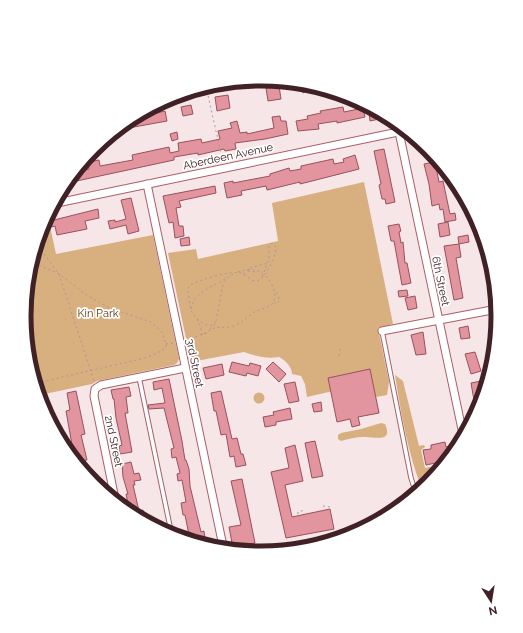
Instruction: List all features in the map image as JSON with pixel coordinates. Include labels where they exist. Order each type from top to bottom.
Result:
[{"type":"street","name":"Aberdeen Avenue","points":[[61,202],[399,131]]},
{"type":"street","name":"6th Street","points":[[402,134],[438,321],[462,430]]},
{"type":"street","name":"3rd Street","points":[[147,184],[223,544]]},
{"type":"street","points":[[382,331],[492,310]]},
{"type":"street","points":[[95,385],[185,368]]},
{"type":"street","name":"2nd Street","points":[[95,385],[94,396],[114,493]]},
{"type":"lane","points":[[382,331],[411,478],[414,488]]},
{"type":"lane","points":[[139,377],[170,528]]},
{"type":"path","points":[[207,93],[223,163]]},
{"type":"path","points":[[192,313],[192,304],[199,294],[235,273],[243,274],[254,281],[258,281],[262,277],[264,274],[272,262],[276,255],[276,245],[272,243],[268,246],[270,256],[264,274]]},
{"type":"path","points":[[41,250],[60,274],[88,296],[110,308],[151,322],[162,332],[166,347],[158,353],[91,371],[41,382]]},
{"type":"path","points":[[243,271],[271,260],[272,262]]},
{"type":"path","points":[[37,266],[41,266],[60,274],[95,385]]},
{"type":"path","points":[[202,335],[197,319],[192,313],[188,291],[190,285],[208,278],[249,269],[264,274],[280,300],[276,304],[252,313],[247,319],[236,325],[218,326],[210,329]]},
{"type":"path","points":[[247,270],[259,272]]},
{"type":"path","points":[[243,274],[247,270]]},
{"type":"path","points":[[204,334],[216,322],[222,287],[227,278]]},
{"type":"path","points":[[269,306],[275,295],[274,289]]},
{"type":"path","points":[[273,301],[276,304]]},
{"type":"path","points":[[197,319],[209,326],[216,322]]},
{"type":"path","points":[[183,341],[209,332]]},
{"type":"path","points":[[166,344],[175,343]]},
{"type":"path","points":[[338,356],[341,347]]},
{"type":"path","points":[[323,506],[330,507]]},
{"type":"path","points":[[298,514],[298,512],[305,510]]},
{"type":"green space","points":[[364,182],[393,324],[378,328],[389,382],[387,395],[376,397],[372,382],[307,397],[305,384],[301,376],[292,374],[288,364],[279,357],[261,357],[244,352],[191,362],[168,253],[196,249],[198,259],[278,241],[272,203]]},
{"type":"green space","name":"Kin Park","points":[[50,226],[56,254],[153,235],[179,359],[174,365],[97,381],[92,384],[44,394],[35,361],[31,332],[31,301],[35,272],[43,242]]},
{"type":"green space","points":[[395,375],[403,381],[419,446],[424,445],[425,447],[421,450],[425,468],[437,465],[420,483],[409,448],[402,419]]},
{"type":"green space","points":[[259,392],[263,394],[265,398],[263,402],[259,404],[255,402],[253,398],[255,394]]},
{"type":"green space","points":[[381,423],[385,424],[387,430],[385,437],[358,437],[341,441],[338,439],[338,435],[341,433]]},
{"type":"building","points":[[279,86],[281,99],[268,101],[266,88]]},
{"type":"building","points":[[301,89],[308,90],[303,93]]},
{"type":"building","points":[[228,95],[230,108],[217,111],[215,97]]},
{"type":"building","points":[[191,105],[193,114],[183,116],[181,107]]},
{"type":"building","points":[[343,107],[344,112],[360,109],[364,110],[365,117],[337,123],[337,121],[318,124],[319,129],[298,131],[296,121],[308,119],[307,116],[321,113],[320,111]]},
{"type":"building","points":[[165,111],[167,121],[129,128],[146,117]]},
{"type":"building","points":[[369,113],[380,119],[370,121]]},
{"type":"building","points":[[280,116],[281,121],[286,121],[288,134],[235,143],[236,149],[225,151],[224,149],[198,155],[198,153],[174,157],[174,160],[75,181],[84,170],[89,169],[88,165],[92,161],[99,160],[100,166],[133,160],[132,155],[169,147],[170,153],[179,151],[178,143],[201,139],[202,143],[220,139],[218,131],[232,128],[230,123],[237,121],[240,133],[247,132],[247,134],[274,128],[272,117]]},
{"type":"building","points":[[177,132],[178,139],[172,141],[170,134]]},
{"type":"building","points":[[384,149],[395,202],[386,204],[385,199],[382,199],[379,185],[381,184],[374,151]]},
{"type":"building","points":[[355,155],[359,169],[300,184],[300,182],[267,190],[266,186],[241,191],[242,195],[227,198],[224,183],[233,181],[233,183],[270,176],[270,174],[289,168],[290,171],[301,169],[301,166],[333,159],[334,164],[344,162],[343,159]]},
{"type":"building","points":[[432,162],[436,166],[439,182],[443,181],[450,214],[455,213],[456,220],[445,222],[443,209],[440,210],[439,204],[432,206],[424,164]]},
{"type":"building","points":[[215,186],[216,193],[179,201],[181,207],[176,208],[179,226],[183,226],[184,236],[175,238],[173,222],[169,223],[163,196]]},
{"type":"building","points":[[131,198],[139,231],[128,234],[126,225],[110,229],[108,221],[115,220],[115,222],[126,219],[121,200]]},
{"type":"building","points":[[98,209],[99,218],[85,221],[87,229],[57,235],[55,226],[52,227],[51,224],[53,220]]},
{"type":"building","points":[[448,222],[450,235],[440,237],[438,224]]},
{"type":"building","points":[[399,224],[401,231],[399,232],[401,243],[403,242],[405,263],[407,263],[411,283],[402,285],[394,241],[391,241],[388,226]]},
{"type":"building","points":[[468,235],[469,242],[459,244],[458,237]]},
{"type":"building","points":[[189,237],[190,245],[181,246],[180,239]]},
{"type":"building","points":[[459,244],[461,257],[456,258],[463,298],[454,300],[444,246]]},
{"type":"building","points":[[407,290],[408,296],[399,297],[398,291]]},
{"type":"building","points":[[415,296],[417,308],[408,310],[405,298]]},
{"type":"building","points":[[468,326],[470,338],[461,339],[459,328]]},
{"type":"building","points":[[423,332],[426,354],[416,355],[411,335]]},
{"type":"building","points":[[475,352],[481,371],[471,374],[465,354]]},
{"type":"building","points":[[232,362],[249,366],[250,363],[261,366],[258,376],[247,373],[246,376],[229,372]]},
{"type":"building","points":[[273,362],[286,374],[279,382],[266,369]]},
{"type":"building","points":[[222,364],[224,375],[206,379],[203,368]]},
{"type":"building","points":[[370,369],[379,413],[358,417],[360,425],[352,427],[350,419],[337,422],[328,378]]},
{"type":"building","points":[[169,379],[185,460],[189,469],[190,486],[201,532],[204,531],[205,538],[201,539],[189,536],[181,503],[186,502],[182,480],[178,481],[177,474],[180,473],[176,457],[172,458],[171,449],[174,448],[164,408],[149,409],[148,405],[165,403],[162,388],[154,390],[153,382]]},
{"type":"building","points":[[481,381],[480,391],[475,404],[471,383]]},
{"type":"building","points":[[295,382],[299,401],[289,403],[284,384]]},
{"type":"building","points":[[129,387],[131,396],[126,397],[128,413],[125,413],[132,452],[120,454],[119,446],[122,445],[111,390]]},
{"type":"building","points":[[76,391],[85,434],[81,435],[87,460],[85,460],[86,466],[73,449],[66,411],[70,410],[67,393]]},
{"type":"building","points":[[221,391],[232,439],[237,438],[241,454],[243,454],[246,465],[236,467],[234,456],[230,457],[226,434],[221,435],[216,411],[214,411],[211,393]]},
{"type":"building","points":[[321,402],[322,411],[314,412],[312,404]]},
{"type":"building","points":[[290,408],[292,419],[276,422],[276,425],[265,427],[263,417],[274,415],[273,412]]},
{"type":"building","points":[[315,441],[323,476],[312,478],[305,443]]},
{"type":"building","points":[[445,442],[446,447],[450,446],[450,448],[440,462],[426,465],[423,450],[431,449],[431,445]]},
{"type":"building","points":[[295,445],[303,481],[285,485],[292,517],[330,509],[334,529],[286,538],[271,472],[289,468],[285,448]]},
{"type":"building","points":[[131,462],[134,474],[139,473],[141,480],[134,481],[135,485],[133,485],[139,511],[143,510],[144,515],[128,504],[126,494],[128,494],[123,477],[122,464]]},
{"type":"building","points":[[242,479],[255,543],[242,546],[232,545],[229,527],[241,525],[231,481]]}]
